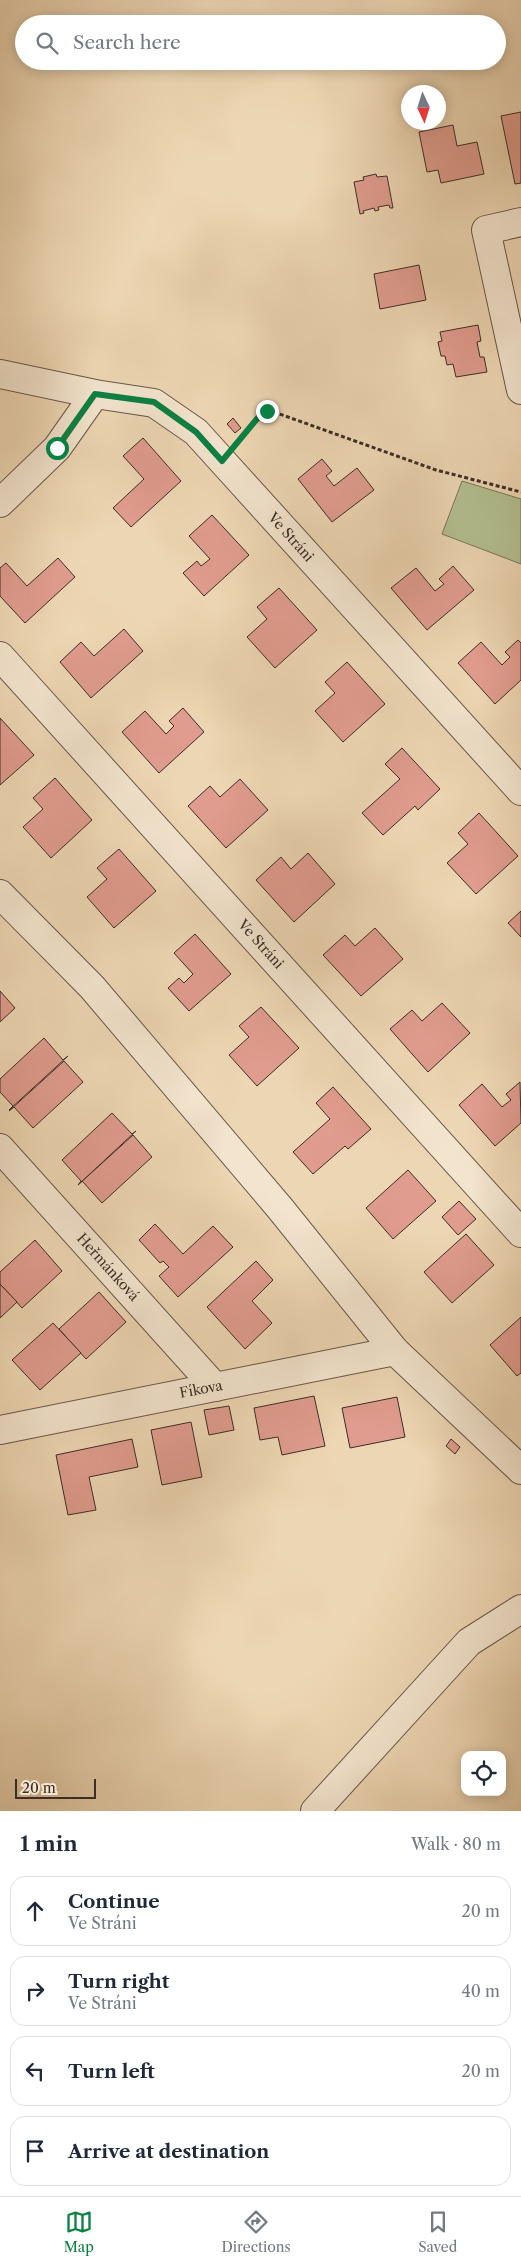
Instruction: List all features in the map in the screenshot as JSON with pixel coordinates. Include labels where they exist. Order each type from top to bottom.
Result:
[{"type":"street","points":[[521,222],[486,230],[521,390]]},
{"type":"street","name":"Ve Stráni","points":[[0,374],[95,394],[154,402],[196,432],[521,791]]},
{"type":"street","points":[[0,503],[57,448],[95,394]]},
{"type":"street","name":"Ve Stráni","points":[[0,656],[521,1233]]},
{"type":"street","points":[[0,894],[92,986],[279,1207],[395,1351],[521,1470]]},
{"type":"street","name":"Heřmánková","points":[[0,1148],[215,1386]]},
{"type":"street","name":"Fíkova","points":[[2,1427],[395,1351]]},
{"type":"street","points":[[315,1811],[469,1642],[521,1609]]},
{"type":"path","points":[[222,461],[261,414],[274,412],[436,470],[521,492]]},
{"type":"green space","points":[[462,481],[521,499],[521,564],[442,534]]},
{"type":"building","points":[[521,112],[521,183],[515,184],[501,116]]},
{"type":"building","points":[[453,125],[457,146],[477,142],[484,174],[441,183],[438,170],[427,172],[419,132],[446,130],[446,126]]},
{"type":"building","points":[[376,174],[377,177],[387,176],[393,208],[390,208],[389,205],[378,207],[379,210],[375,211],[374,208],[363,211],[364,213],[360,214],[354,182],[364,180],[363,177]]},
{"type":"building","points":[[419,265],[426,300],[380,309],[374,274]]},
{"type":"building","points":[[478,325],[481,341],[477,342],[480,357],[484,357],[487,372],[456,377],[453,364],[447,365],[445,356],[441,356],[438,342],[442,341],[440,332]]},
{"type":"building","points":[[233,418],[241,428],[235,433],[227,424]]},
{"type":"building","points":[[143,438],[181,481],[131,527],[113,508],[144,479],[123,456]]},
{"type":"building","points":[[322,459],[332,471],[326,476],[334,486],[357,468],[374,490],[332,522],[298,479]]},
{"type":"building","points":[[212,515],[249,555],[204,596],[183,573],[197,561],[201,566],[210,559],[189,536]]},
{"type":"building","points":[[58,558],[75,577],[25,623],[0,596],[0,568],[6,563],[27,586]]},
{"type":"building","points":[[453,566],[474,590],[427,630],[391,588],[416,568],[435,591],[444,584],[439,579]]},
{"type":"building","points":[[279,588],[317,630],[275,668],[247,637],[267,619],[257,607]]},
{"type":"building","points":[[124,629],[143,651],[91,698],[60,662],[81,642],[94,656]]},
{"type":"building","points":[[518,640],[521,643],[521,680],[495,704],[458,663],[481,642],[502,665],[510,657],[505,652]]},
{"type":"building","points":[[347,662],[385,704],[343,742],[315,711],[335,693],[325,682]]},
{"type":"building","points":[[183,708],[204,732],[159,773],[122,732],[145,711],[166,734],[174,726],[169,721]]},
{"type":"building","points":[[0,718],[34,755],[0,785]]},
{"type":"building","points":[[402,748],[440,789],[418,810],[415,806],[383,835],[362,813],[400,779],[385,764]]},
{"type":"building","points":[[55,778],[92,820],[51,858],[23,827],[43,809],[33,798]]},
{"type":"building","points":[[240,779],[268,810],[226,848],[188,806],[210,786],[220,797]]},
{"type":"building","points":[[479,813],[518,856],[476,894],[447,863],[468,844],[458,833]]},
{"type":"building","points":[[119,849],[156,891],[114,928],[87,897],[107,879],[97,868]]},
{"type":"building","points":[[308,853],[335,884],[294,922],[256,880],[281,857],[291,869]]},
{"type":"building","points":[[521,911],[521,937],[508,923]]},
{"type":"building","points":[[375,928],[403,959],[361,996],[323,955],[345,935],[355,946]]},
{"type":"building","points":[[195,934],[231,974],[189,1011],[168,988],[179,978],[184,983],[193,974],[174,953]]},
{"type":"building","points":[[0,991],[15,1008],[0,1022]]},
{"type":"building","points":[[442,1003],[470,1033],[428,1072],[390,1029],[412,1010],[422,1021]]},
{"type":"building","points":[[261,1007],[299,1048],[257,1086],[229,1055],[249,1037],[239,1026]]},
{"type":"building","points":[[44,1038],[63,1060],[68,1056],[9,1110],[13,1106],[0,1092],[0,1079]]},
{"type":"building","points":[[64,1061],[83,1082],[33,1128],[14,1107],[9,1111]]},
{"type":"building","points":[[520,1082],[521,1123],[495,1146],[459,1105],[482,1084],[502,1107],[511,1100],[506,1094]]},
{"type":"building","points":[[333,1087],[371,1129],[348,1149],[345,1146],[313,1174],[293,1152],[330,1119],[316,1103]]},
{"type":"building","points":[[112,1113],[132,1134],[136,1131],[78,1185],[81,1181],[62,1160]]},
{"type":"building","points":[[133,1135],[152,1157],[102,1203],[82,1181]]},
{"type":"building","points":[[408,1170],[436,1201],[393,1239],[366,1208]]},
{"type":"building","points":[[459,1201],[476,1219],[458,1235],[442,1217]]},
{"type":"building","points":[[155,1224],[183,1254],[213,1226],[233,1247],[178,1297],[159,1276],[169,1267],[163,1261],[160,1263],[139,1240]]},
{"type":"building","points":[[466,1234],[494,1265],[452,1303],[424,1272]]},
{"type":"building","points":[[35,1240],[62,1271],[22,1308],[0,1284],[0,1272]]},
{"type":"building","points":[[256,1261],[273,1280],[252,1301],[272,1323],[245,1349],[207,1307]]},
{"type":"building","points":[[0,1284],[17,1302],[0,1318]]},
{"type":"building","points":[[99,1292],[126,1322],[86,1359],[59,1329]]},
{"type":"building","points":[[521,1317],[521,1373],[517,1376],[490,1345]]},
{"type":"building","points":[[53,1323],[81,1353],[40,1390],[12,1360]]},
{"type":"building","points":[[314,1396],[325,1446],[282,1455],[278,1437],[260,1440],[254,1408]]},
{"type":"building","points":[[397,1397],[405,1437],[350,1448],[342,1408]]},
{"type":"building","points":[[229,1406],[234,1430],[209,1435],[204,1410]]},
{"type":"building","points":[[191,1422],[202,1477],[162,1485],[151,1430]]},
{"type":"building","points":[[132,1439],[138,1467],[89,1477],[96,1510],[68,1515],[56,1455]]},
{"type":"building","points":[[451,1439],[460,1447],[455,1454],[446,1446]]},
{"type":"route","points":[[57,448],[95,394],[154,402],[196,432],[222,461],[261,414],[267,411]]}]
